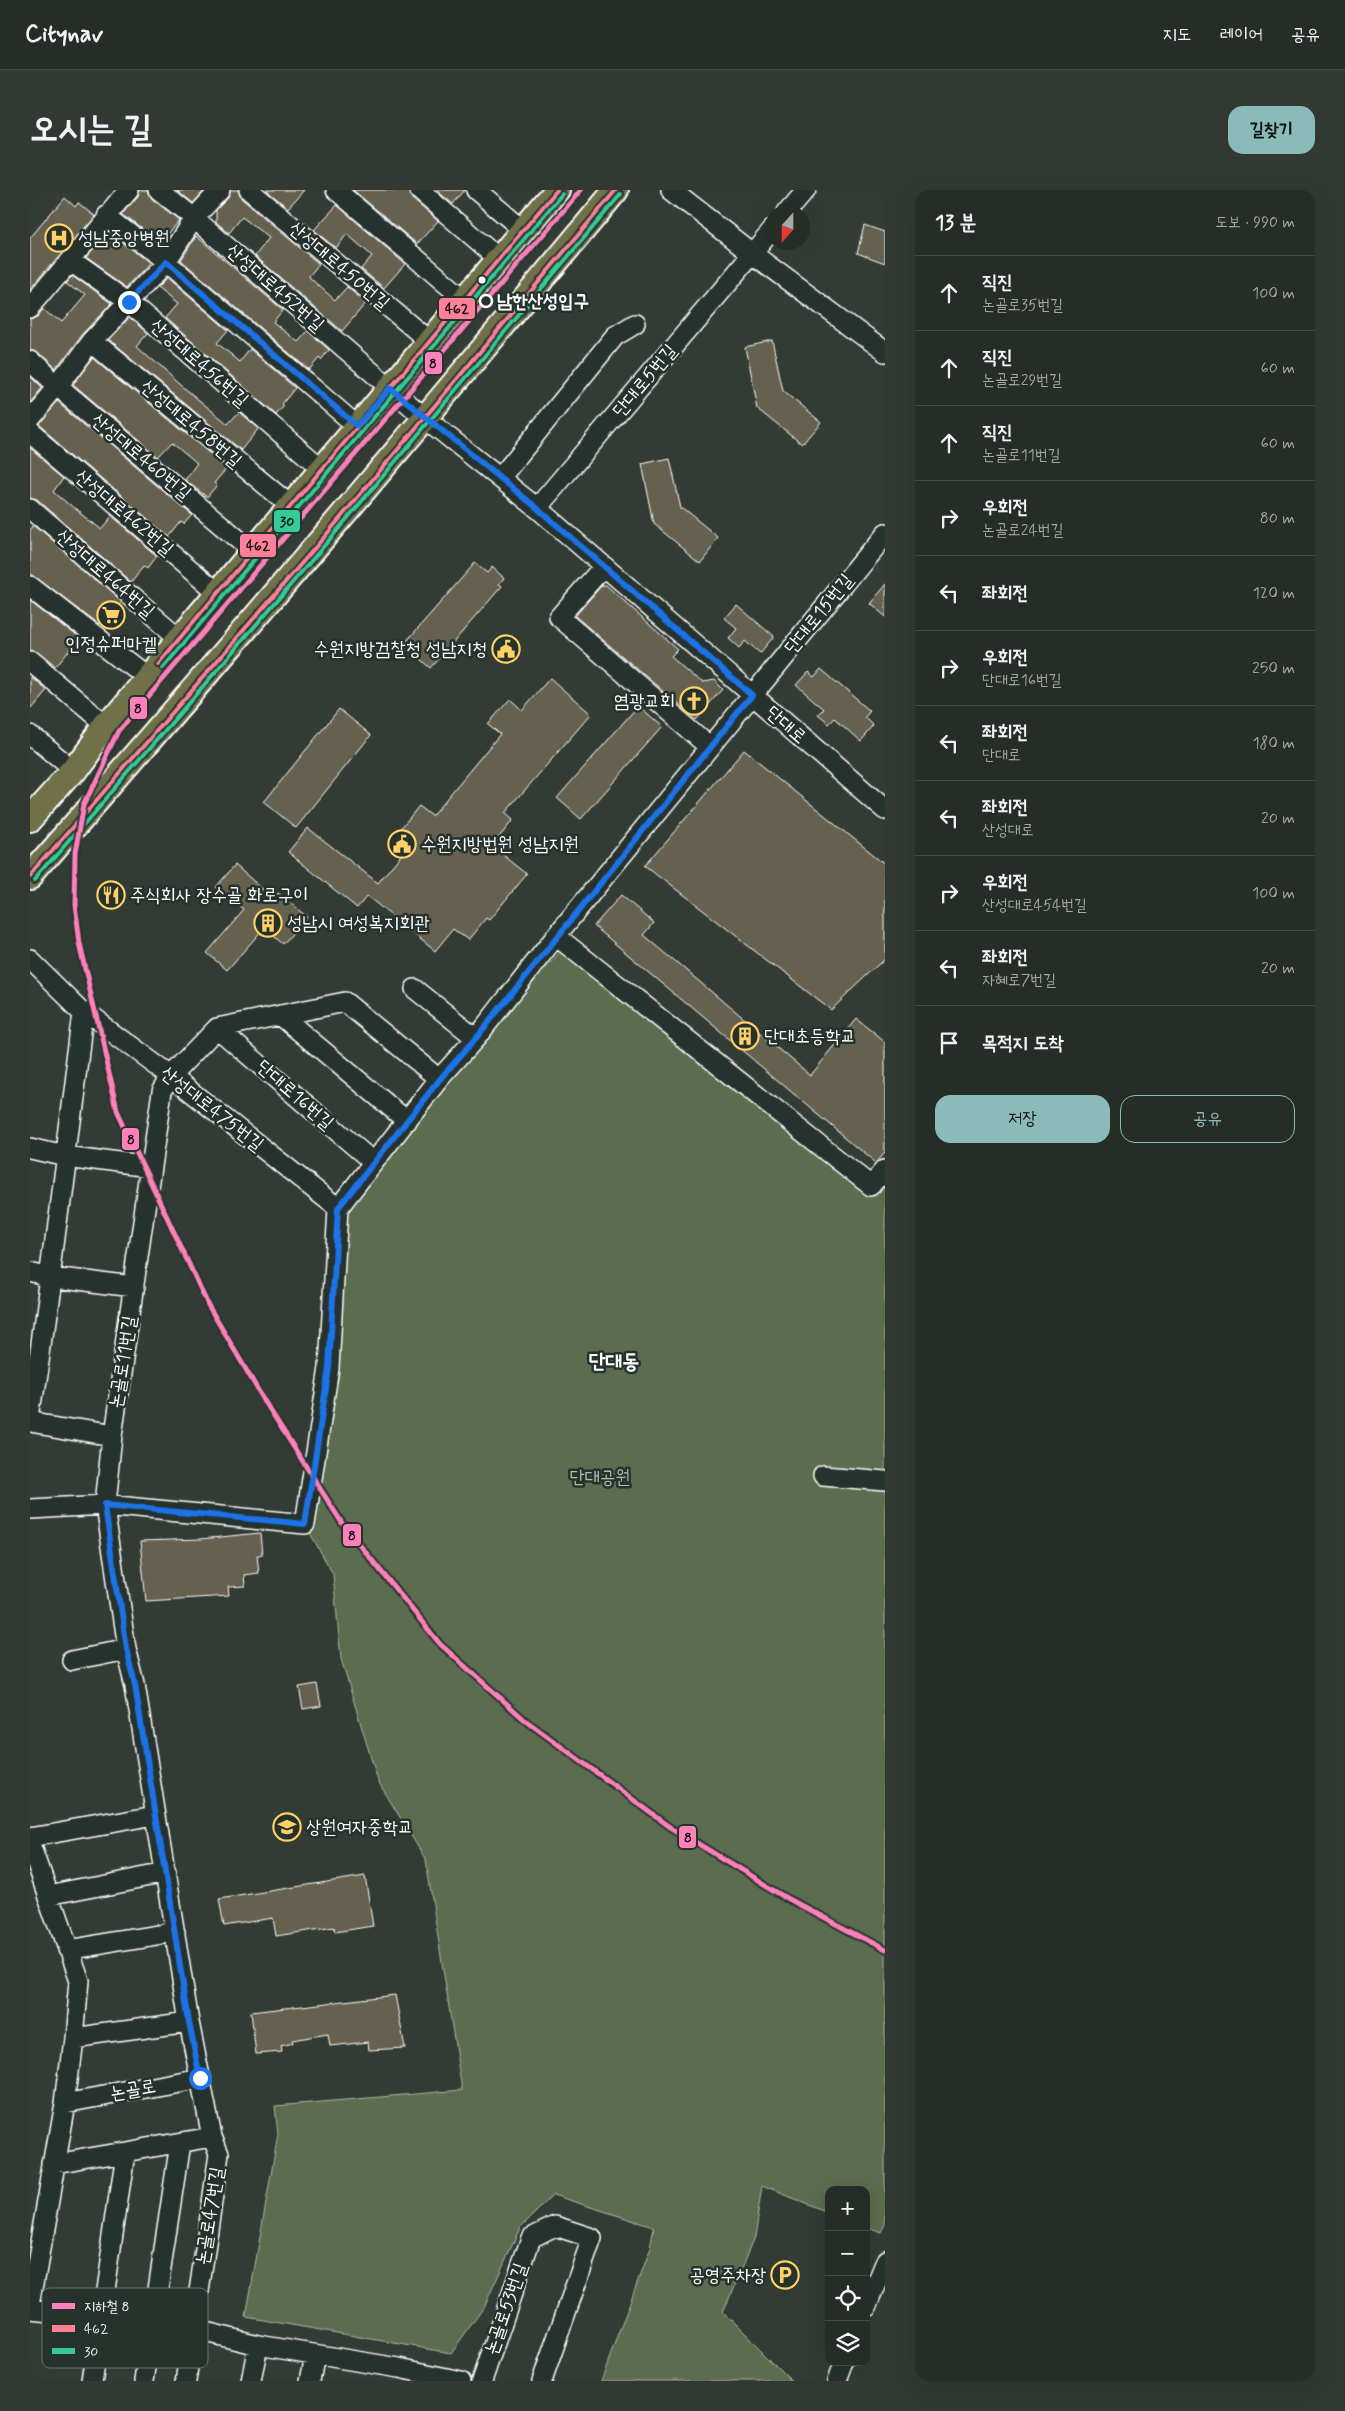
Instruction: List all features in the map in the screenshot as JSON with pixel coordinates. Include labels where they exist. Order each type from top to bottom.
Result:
[{"type":"main road","points":[[30,876],[266,607],[426,419],[616,190]]},
{"type":"main road","points":[[32,812],[73,771],[106,726],[499,259],[523,230],[547,193]]},
{"type":"street","points":[[30,308],[71,261],[106,215],[129,190]]},
{"type":"street","name":"산성대로452번길","points":[[158,190],[194,218],[390,388]]},
{"type":"street","points":[[30,420],[58,387],[92,341],[166,262],[194,218],[220,190]]},
{"type":"street","name":"산성대로450번길","points":[[249,190],[429,341]]},
{"type":"street","points":[[336,190],[464,299]]},
{"type":"street","points":[[419,190],[499,259]]},
{"type":"street","points":[[476,190],[523,230]]},
{"type":"street","points":[[671,190],[753,254],[885,352]]},
{"type":"street","points":[[793,205],[806,190]]},
{"type":"street","points":[[106,215],[166,262],[357,426]]},
{"type":"street","name":"단대로5번길","points":[[537,508],[765,239]]},
{"type":"street","name":"산성대로456번길","points":[[71,261],[129,302],[322,469]]},
{"type":"street","points":[[500,478],[615,336],[635,324]]},
{"type":"street","name":"산성대로458번길","points":[[92,341],[291,506]]},
{"type":"street","name":"산성대로460번길","points":[[30,360],[58,387],[253,552]]},
{"type":"street","name":"단대로","points":[[390,388],[537,508],[885,810]]},
{"type":"street","name":"산성대로462번길","points":[[30,433],[218,593]]},
{"type":"street","name":"산성대로464번길","points":[[30,509],[180,639]]},
{"type":"street","name":"단대로15번길","points":[[752,695],[885,533]]},
{"type":"street","points":[[604,566],[559,617],[710,747]]},
{"type":"street","points":[[30,586],[147,678]]},
{"type":"street","points":[[30,662],[106,726]]},
{"type":"street","points":[[30,1509],[105,1505],[305,1524],[329,1368],[338,1208],[373,1162],[476,1038],[556,936],[752,695]]},
{"type":"street","points":[[30,735],[73,771]]},
{"type":"street","points":[[556,936],[871,1186],[885,1170]]},
{"type":"street","name":"산성대로475번길","points":[[30,959],[84,1012],[171,1076],[338,1208]]},
{"type":"street","points":[[415,989],[476,1038]]},
{"type":"street","points":[[217,1028],[345,1002],[440,1079]]},
{"type":"street","points":[[84,1012],[65,1156],[52,1277],[30,1421],[112,1436]]},
{"type":"street","points":[[280,1015],[407,1121]]},
{"type":"street","name":"논골로11번길","points":[[212,2137],[189,2022],[135,1685],[126,1649],[105,1505],[112,1436],[162,1091],[171,1076],[217,1028]]},
{"type":"street","name":"단대로16번길","points":[[217,1028],[373,1162]]},
{"type":"street","points":[[30,1148],[65,1156],[151,1167]]},
{"type":"street","points":[[30,1272],[52,1277],[134,1287]]},
{"type":"street","points":[[823,1476],[885,1481]]},
{"type":"street","points":[[72,1660],[126,1649]]},
{"type":"street","points":[[30,1837],[155,1815]]},
{"type":"street","points":[[30,1844],[78,1981],[74,2038],[65,2103],[30,2305]]},
{"type":"street","points":[[48,1896],[166,1873]]},
{"type":"street","points":[[66,1950],[175,1932]]},
{"type":"street","points":[[74,2038],[189,2022]]},
{"type":"street","name":"논골로","points":[[65,2103],[200,2078]]},
{"type":"street","name":"논골로47번길","points":[[54,2164],[212,2137],[220,2154],[199,2288]]},
{"type":"street","points":[[158,2288],[180,2143]]},
{"type":"street","points":[[105,2288],[125,2152]]},
{"type":"street","name":"논골로53번길","points":[[482,2381],[531,2238],[555,2226],[592,2238],[542,2381]]},
{"type":"street","points":[[870,2297],[885,2261]]},
{"type":"street","points":[[208,2333],[258,2345],[315,2355],[373,2373],[459,2381]]},
{"type":"street","points":[[251,2381],[258,2345]]},
{"type":"street","points":[[310,2381],[315,2355]]},
{"type":"street","points":[[92,2381],[94,2368]]},
{"type":"street","points":[[144,2381],[146,2368]]},
{"type":"street","points":[[186,2381],[188,2368]]},
{"type":"green space","name":"단대공원","points":[[562,950],[871,1195],[885,1178],[885,2225],[881,2233],[870,2229],[870,2186],[825,2186],[825,2211],[762,2186],[754,2238],[723,2312],[792,2381],[601,2381],[650,2248],[654,2227],[553,2195],[520,2228],[484,2307],[451,2353],[246,2317],[278,2134],[275,2106],[462,2090],[426,1860],[378,1781],[341,1659],[333,1574],[305,1524],[338,1208],[399,1131]]},
{"type":"building","points":[[140,190],[148,190],[152,199],[179,220],[163,239],[167,239],[163,245],[123,214],[138,197]]},
{"type":"building","points":[[177,190],[205,190],[193,203]]},
{"type":"building","points":[[231,190],[238,190],[242,199],[319,264],[309,276],[335,300],[347,287],[366,303],[342,331],[255,256],[269,238],[242,217],[229,233],[216,222],[216,210],[228,198]]},
{"type":"building","points":[[266,190],[304,190],[288,208]]},
{"type":"building","points":[[353,190],[408,190],[412,199],[438,221],[417,244]]},
{"type":"building","points":[[436,190],[465,190],[453,204]]},
{"type":"building","points":[[65,196],[76,206],[79,202],[94,214],[30,290],[30,238]]},
{"type":"building","points":[[337,205],[405,264],[384,288],[361,269],[372,256],[347,234],[337,247],[334,247],[314,230]]},
{"type":"building","points":[[865,225],[885,232],[885,263],[858,253]]},
{"type":"building","points":[[109,232],[149,263],[127,287],[86,258]]},
{"type":"building","points":[[196,236],[283,310],[273,322],[298,342],[308,331],[329,350],[321,360],[319,358],[309,370],[181,260]]},
{"type":"building","points":[[72,275],[112,304],[83,334],[56,370],[38,353],[30,350],[30,319],[38,316],[44,308],[61,323],[85,295],[67,281]]},
{"type":"building","points":[[167,278],[228,330],[217,343],[240,362],[250,349],[295,388],[276,415],[165,318],[177,304],[157,288]]},
{"type":"building","points":[[130,317],[148,333],[137,346],[182,386],[228,424],[239,412],[258,429],[241,450],[108,340]]},
{"type":"building","points":[[772,341],[783,391],[821,422],[802,444],[757,408],[745,347]]},
{"type":"building","points":[[94,357],[227,468],[214,483],[217,485],[207,497],[185,480],[197,463],[172,442],[158,457],[73,385]]},
{"type":"building","points":[[30,376],[42,388],[30,403]]},
{"type":"building","points":[[59,403],[192,515],[184,524],[181,522],[169,537],[39,426]]},
{"type":"building","points":[[30,448],[64,476],[54,490],[77,510],[100,528],[110,516],[157,556],[148,568],[144,565],[131,582],[37,500],[30,498]]},
{"type":"building","points":[[669,458],[680,507],[718,538],[700,561],[654,524],[642,464]]},
{"type":"building","points":[[33,526],[121,602],[100,626],[30,573],[30,530]]},
{"type":"building","points":[[475,563],[487,573],[492,567],[504,578],[499,584],[502,586],[431,668],[404,644]]},
{"type":"building","points":[[885,584],[885,617],[869,603]]},
{"type":"building","points":[[602,585],[606,585],[678,649],[671,656],[702,683],[714,681],[723,690],[697,720],[575,616]]},
{"type":"building","points":[[30,600],[79,638],[55,668],[37,653],[30,651]]},
{"type":"building","points":[[736,604],[774,637],[760,654],[745,641],[739,648],[728,638],[736,628],[724,618]]},
{"type":"building","points":[[821,669],[870,711],[865,717],[874,726],[861,741],[835,718],[829,724],[818,715],[824,709],[796,685],[808,672],[814,677]]},
{"type":"building","points":[[30,677],[46,690],[30,709]]},
{"type":"building","points":[[550,678],[591,714],[505,813],[513,820],[492,846],[527,874],[489,920],[486,918],[468,940],[453,929],[435,951],[367,896],[357,908],[288,852],[308,828],[378,883],[414,839],[401,828],[419,806],[432,816],[500,734],[488,724],[510,699],[522,710]]},
{"type":"building","points":[[638,706],[662,727],[581,819],[557,798]]},
{"type":"building","points":[[339,709],[371,735],[296,828],[264,802]]},
{"type":"building","points":[[744,750],[885,864],[885,959],[831,1010],[645,866]]},
{"type":"building","name":"성남시 여성복지회관","points":[[235,865],[274,899],[278,893],[307,917],[283,944],[264,928],[227,970],[207,953],[244,910],[216,887]]},
{"type":"building","name":"단대초등학교","points":[[621,895],[654,923],[644,935],[810,1075],[856,1019],[885,1042],[885,1153],[876,1163],[594,926]]},
{"type":"building","points":[[260,1533],[262,1555],[257,1555],[259,1573],[244,1575],[245,1586],[228,1587],[229,1596],[146,1601],[140,1541],[201,1539]]},
{"type":"building","points":[[317,1684],[321,1706],[303,1709],[299,1687]]},
{"type":"building","points":[[365,1876],[373,1926],[335,1932],[334,1927],[276,1936],[273,1918],[224,1926],[219,1899]]},
{"type":"building","points":[[395,1995],[405,2048],[369,2050],[368,2042],[330,2046],[328,2034],[292,2040],[293,2043],[281,2046],[282,2052],[256,2054],[251,2012]]},
{"type":"metro line","name":"8","points":[[581,190],[119,731],[84,804],[75,854],[74,905],[79,943],[118,1112],[208,1305],[265,1402],[342,1523],[440,1644],[525,1720],[669,1826],[787,1898],[885,1950]]},
{"type":"transit line","name":"462","points":[[158,664],[557,190]]},
{"type":"transit line","name":"462","points":[[30,877],[326,535],[616,190]]},
{"type":"transit line","name":"30","points":[[163,668],[562,194]]},
{"type":"transit line","name":"30","points":[[35,881],[330,539],[621,194]]},
{"type":"place","name":"성남중앙병원","points":[[59,238]]},
{"type":"place","name":"남한산성입구","points":[[486,301]]},
{"type":"place","name":"인정슈퍼마켙","points":[[111,615]]},
{"type":"place","name":"수원지방검찰청 성남지청","points":[[506,649]]},
{"type":"place","name":"염광교회","points":[[694,701]]},
{"type":"place","name":"수원지방법원 성남지원","points":[[402,844]]},
{"type":"place","name":"주식회사 장수골 화로구이","points":[[111,895]]},
{"type":"place","name":"성남시 여성복지회관","points":[[268,923]]},
{"type":"place","name":"단대초등학교","points":[[745,1036]]},
{"type":"place","name":"상원여자중학교","points":[[287,1827]]},
{"type":"place","name":"공영주차장","points":[[785,2275]]},
{"type":"district","name":"단대동","points":[[614,1362]]},
{"type":"route","points":[[129,302],[166,262],[357,426],[390,388],[537,508],[752,695],[556,936],[476,1038],[373,1162],[338,1208],[329,1368],[305,1524],[105,1505],[126,1649],[135,1685],[189,2022],[200,2078]]}]
